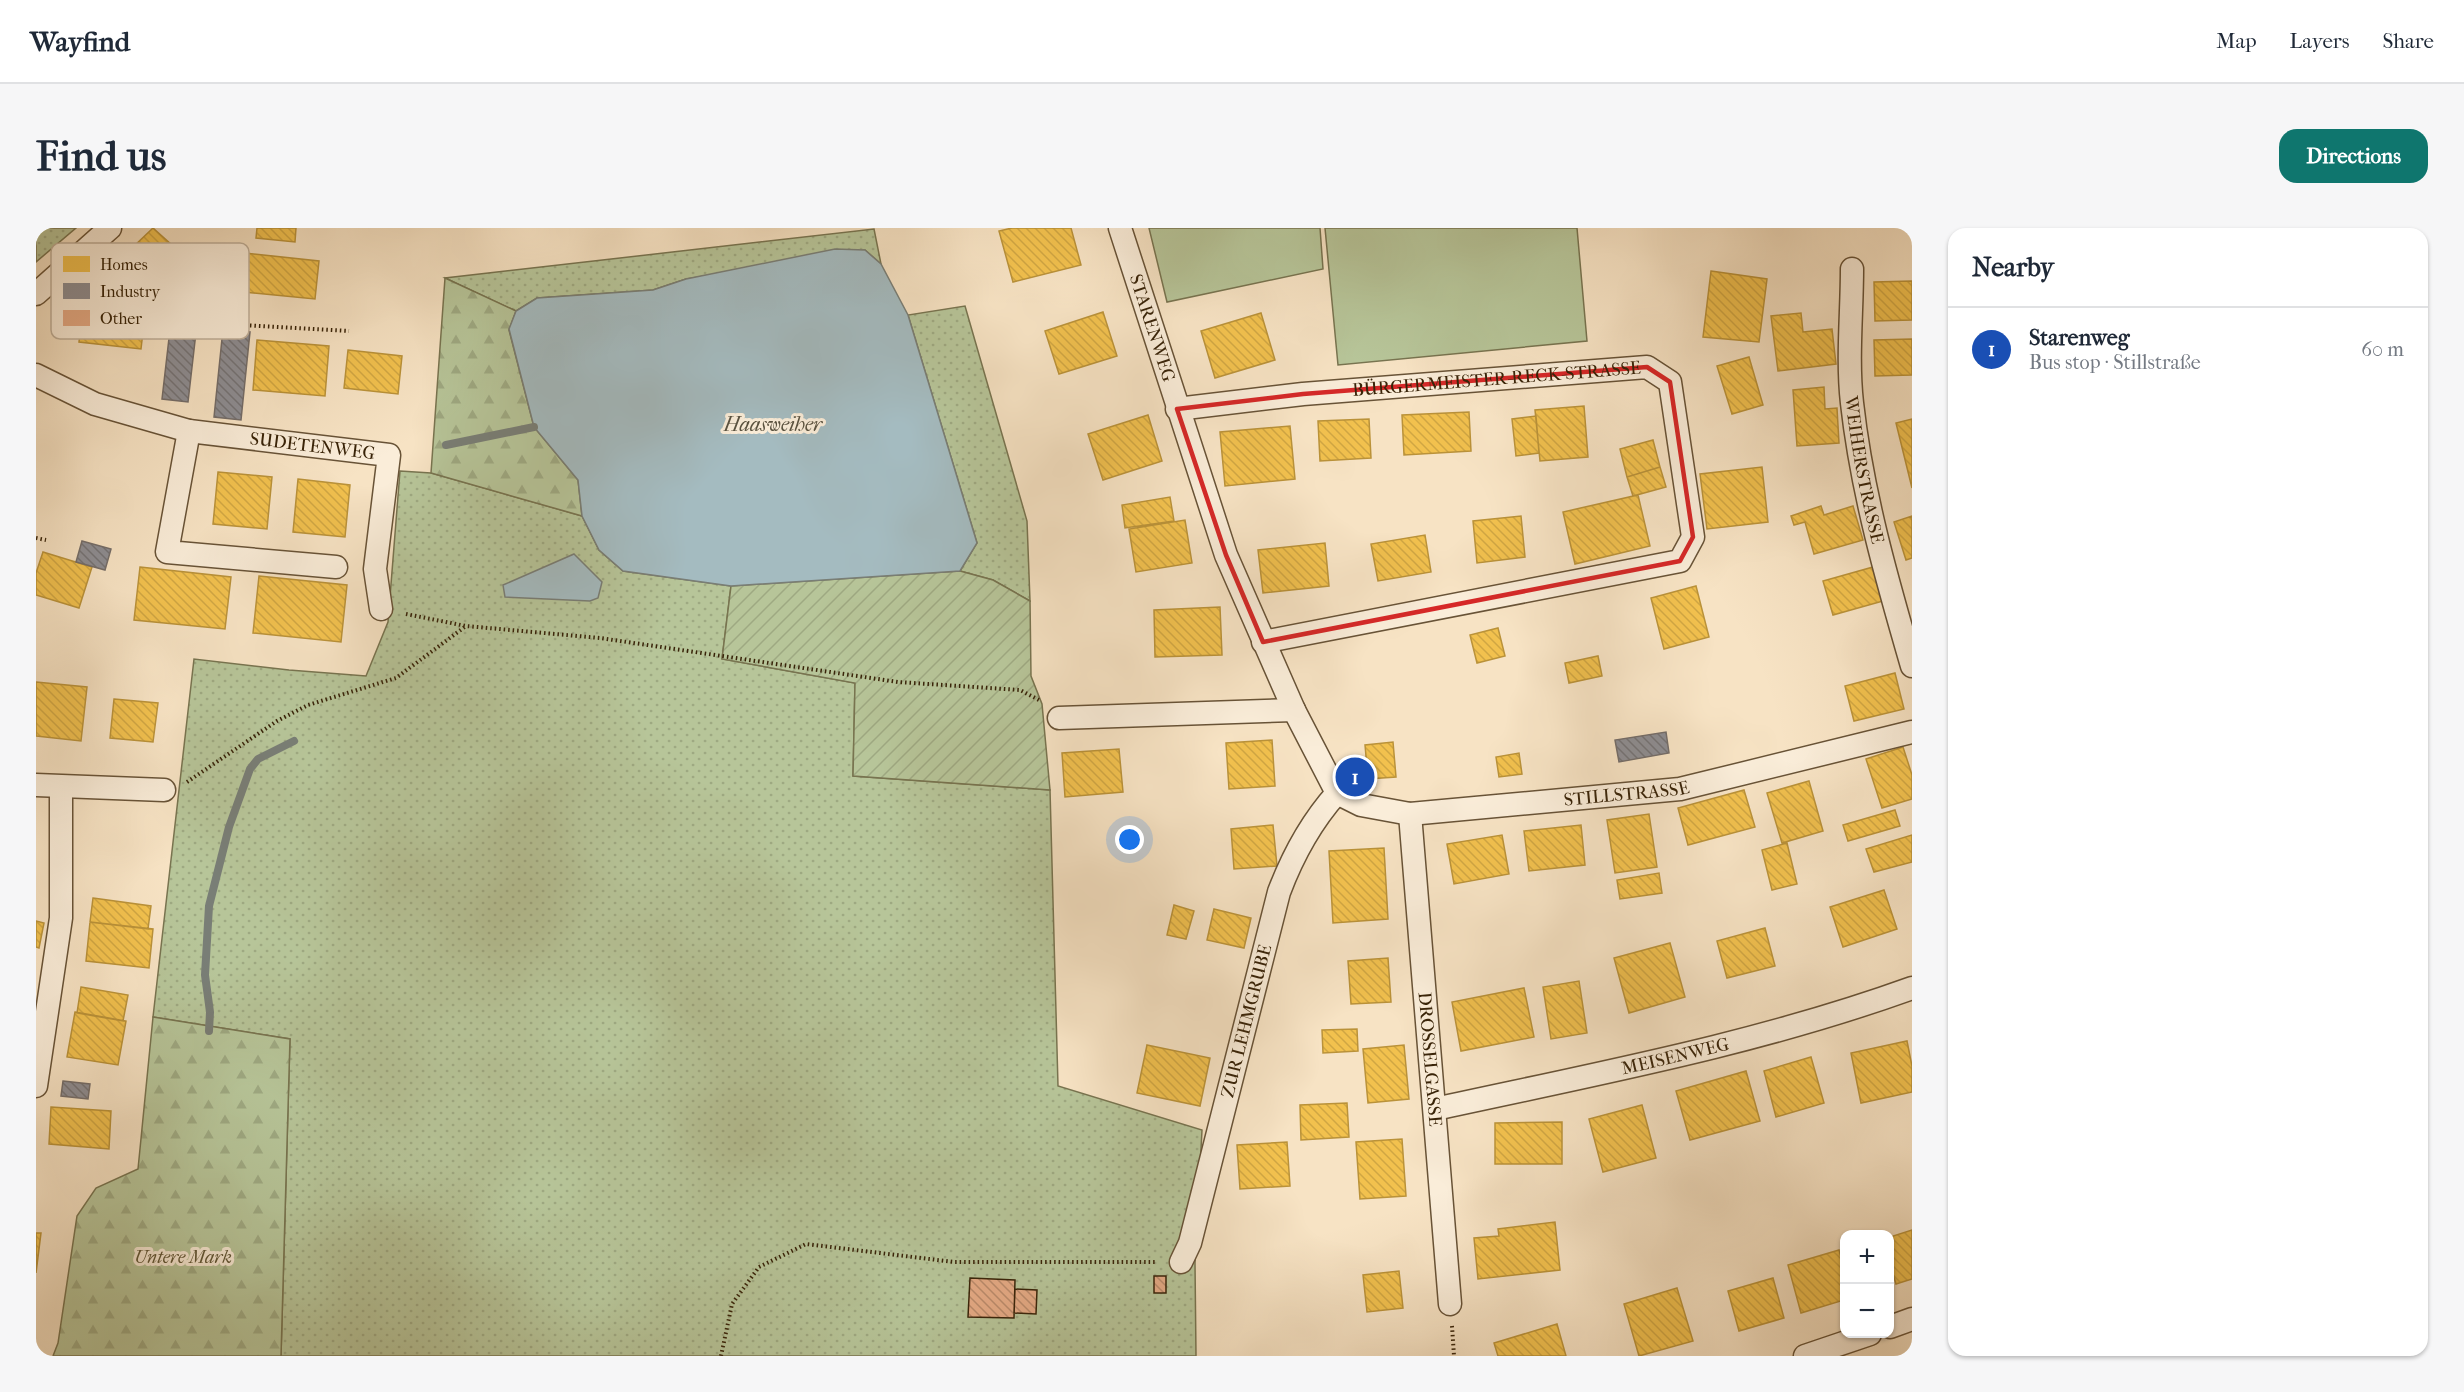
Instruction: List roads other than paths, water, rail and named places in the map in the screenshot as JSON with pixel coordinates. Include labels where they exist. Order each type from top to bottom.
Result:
[{"type":"street","points":[[93,243],[110,228]]},
{"type":"street","name":"STARENWEG","points":[[1120,228],[1226,555],[1294,710],[1337,793]]},
{"type":"street","name":"WEIHERSTRASSE","points":[[1852,269],[1852,401],[1855,423],[1864,481],[1882,561],[1912,666]]},
{"type":"street","points":[[36,294],[51,281]]},
{"type":"street","name":"BÜRGERMEISTER-RECK-STRASSE","points":[[1177,409],[1303,394],[1647,367],[1670,382],[1693,537],[1680,561],[1263,642]]},
{"type":"street","name":"SUDETENWEG","points":[[36,375],[95,404],[189,431],[389,455],[375,569],[381,609]]},
{"type":"street","points":[[189,431],[167,552],[336,567]]},
{"type":"street","points":[[1059,718],[1294,710]]},
{"type":"street","name":"STILLSTRASSE","points":[[1337,793],[1361,805],[1410,814],[1680,789],[1912,732]]},
{"type":"street","points":[[36,785],[62,788],[164,790]]},
{"type":"street","points":[[36,1086],[61,918],[62,788]]},
{"type":"street","name":"ZUR LEHMGRUBE","points":[[1181,1262],[1190,1243],[1279,892],[1289,867],[1316,816],[1337,793]]},
{"type":"street","name":"DROSSELGASSE","points":[[1410,814],[1450,1304]]},
{"type":"street","name":"MEISENWEG","points":[[1435,1109],[1670,1059],[1799,1024],[1912,988]]},
{"type":"street","points":[[1894,1326],[1912,1319]]},
{"type":"street","points":[[1805,1356],[1858,1338]]},
{"type":"water","name":"Haasweiher","points":[[835,249],[865,250],[881,264],[908,315],[977,543],[960,571],[731,586],[623,571],[599,550],[582,516],[578,480],[534,427],[509,329],[516,311],[537,298],[653,290],[686,279]]},
{"type":"water","points":[[574,554],[602,582],[598,598],[590,601],[505,597],[503,585]]},
{"type":"waterway","points":[[446,445],[534,427]]},
{"type":"waterway","points":[[209,1031],[210,1012],[205,975],[209,906],[229,827],[250,769],[258,759],[294,741]]},
{"type":"place","name":"Starenweg","points":[[1355,777]]},
{"type":"park label","name":"Untere Mark","points":[[183,1257]]}]
